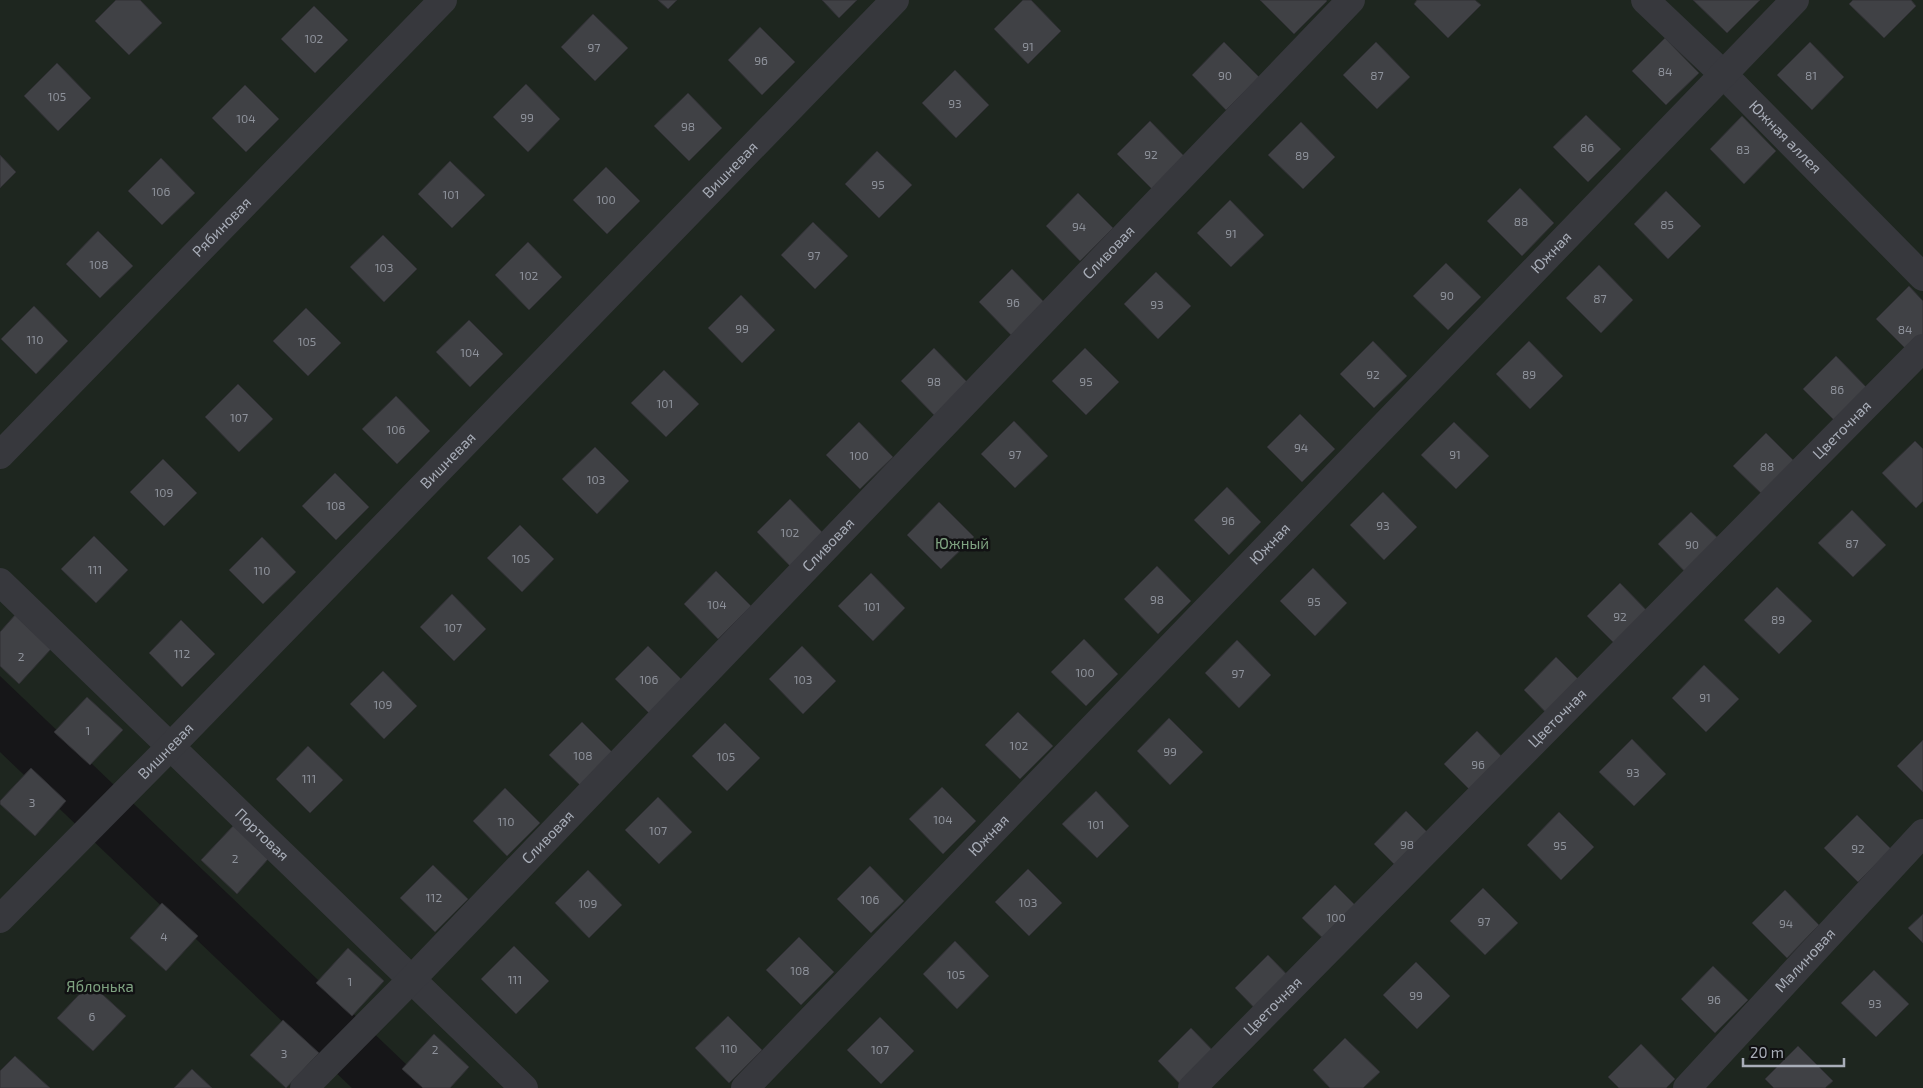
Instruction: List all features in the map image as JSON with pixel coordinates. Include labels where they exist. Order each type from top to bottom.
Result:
[{"type":"street","name":"Рябиновая","points":[[0,455],[444,0]]},
{"type":"street","name":"Вишневая","points":[[0,919],[170,747],[895,0]]},
{"type":"street","name":"Сливовая","points":[[304,1088],[412,979],[1351,0]]},
{"type":"street","name":"Южная аллея","points":[[1645,0],[1723,74],[1923,277]]},
{"type":"street","name":"Южная","points":[[745,1088],[1795,0]]},
{"type":"street","name":"Цветочная","points":[[1192,1088],[1923,348]]},
{"type":"street","name":"Портовая","points":[[0,582],[524,1088]]},
{"type":"street","name":"Малиновая","points":[[1687,1088],[1923,833]]},
{"type":"green space","name":"Южный","points":[[0,0],[1923,0],[1923,1088],[431,1088],[0,676]]},
{"type":"green space","name":"Яблонька","points":[[0,752],[352,1088],[0,1088]]},
{"type":"building","points":[[116,0],[140,0],[162,23],[129,55],[95,21]]},
{"type":"building","points":[[658,0],[677,0],[668,9]]},
{"type":"building","points":[[822,0],[857,0],[839,18]]},
{"type":"building","points":[[1023,0],[1031,0],[1061,31],[1028,64],[994,29]]},
{"type":"building","points":[[1260,0],[1326,0],[1327,1],[1294,34]]},
{"type":"building","points":[[1417,0],[1475,0],[1481,5],[1448,38],[1414,4]]},
{"type":"building","points":[[1693,0],[1760,0],[1727,33]]},
{"type":"building","points":[[1853,0],[1911,0],[1916,6],[1884,38],[1849,4]]},
{"type":"building","points":[[314,6],[348,40],[315,73],[281,39]]},
{"type":"building","points":[[593,14],[628,48],[595,81],[561,47]]},
{"type":"building","points":[[760,27],[795,62],[762,95],[728,60]]},
{"type":"building","points":[[1665,38],[1699,73],[1666,105],[1632,71]]},
{"type":"building","points":[[1224,42],[1259,77],[1226,110],[1192,75]]},
{"type":"building","points":[[1376,42],[1410,77],[1377,109],[1343,75]]},
{"type":"building","points":[[1810,42],[1844,77],[1812,110],[1777,75]]},
{"type":"building","points":[[57,63],[91,98],[58,131],[24,96]]},
{"type":"building","points":[[955,70],[989,105],[956,138],[922,103]]},
{"type":"building","points":[[526,84],[560,119],[528,152],[493,117]]},
{"type":"building","points":[[245,85],[279,119],[246,152],[212,118]]},
{"type":"building","points":[[688,93],[722,128],[689,161],[654,126]]},
{"type":"building","points":[[1586,115],[1621,149],[1588,182],[1553,147]]},
{"type":"building","points":[[1742,116],[1776,151],[1744,184],[1710,149]]},
{"type":"building","points":[[1150,121],[1184,156],[1152,189],[1117,154]]},
{"type":"building","points":[[1301,122],[1335,157],[1303,189],[1268,155]]},
{"type":"building","points":[[877,151],[912,185],[879,218],[845,184]]},
{"type":"building","points":[[0,155],[16,172],[0,188]]},
{"type":"building","points":[[161,158],[195,193],[162,225],[128,191]]},
{"type":"building","points":[[450,161],[485,195],[452,228],[418,194]]},
{"type":"building","points":[[606,167],[640,201],[607,234],[573,200]]},
{"type":"building","points":[[1520,188],[1554,223],[1522,256],[1487,221]]},
{"type":"building","points":[[1666,191],[1701,226],[1668,259],[1634,224]]},
{"type":"building","points":[[1078,193],[1113,228],[1080,261],[1046,226]]},
{"type":"building","points":[[1230,200],[1264,235],[1231,267],[1197,233]]},
{"type":"building","points":[[813,222],[848,256],[815,289],[781,255]]},
{"type":"building","points":[[98,231],[133,266],[100,298],[66,264]]},
{"type":"building","points":[[383,235],[417,269],[384,302],[350,267]]},
{"type":"building","points":[[528,242],[562,277],[529,310],[495,275]]},
{"type":"building","points":[[1446,263],[1481,297],[1448,330],[1413,296]]},
{"type":"building","points":[[1599,265],[1633,300],[1601,333],[1566,298]]},
{"type":"building","points":[[1012,269],[1046,304],[1013,337],[979,302]]},
{"type":"building","points":[[1156,272],[1191,306],[1158,339],[1124,304]]},
{"type":"building","points":[[1909,286],[1923,301],[1923,341],[1910,353],[1876,319]]},
{"type":"building","points":[[741,295],[775,330],[742,363],[708,328]]},
{"type":"building","points":[[34,306],[68,341],[36,374],[1,339]]},
{"type":"building","points":[[306,308],[341,343],[308,376],[273,341]]},
{"type":"building","points":[[469,320],[503,354],[470,387],[436,352]]},
{"type":"building","points":[[1373,341],[1407,376],[1374,408],[1340,374]]},
{"type":"building","points":[[1529,341],[1563,376],[1530,409],[1496,374]]},
{"type":"building","points":[[934,348],[968,383],[935,416],[901,381]]},
{"type":"building","points":[[1085,348],[1119,382],[1086,415],[1052,381]]},
{"type":"building","points":[[1836,356],[1870,391],[1838,424],[1803,389]]},
{"type":"building","points":[[664,370],[699,404],[666,437],[631,403]]},
{"type":"building","points":[[238,384],[273,419],[239,452],[205,417]]},
{"type":"building","points":[[396,396],[430,431],[397,464],[362,429]]},
{"type":"building","points":[[1300,414],[1335,449],[1302,482],[1267,447]]},
{"type":"building","points":[[1014,421],[1048,456],[1015,488],[981,454]]},
{"type":"building","points":[[859,422],[893,457],[860,489],[826,455]]},
{"type":"building","points":[[1454,422],[1489,456],[1456,489],[1421,455]]},
{"type":"building","points":[[1766,433],[1801,468],[1768,500],[1733,466]]},
{"type":"building","points":[[1915,441],[1923,449],[1923,501],[1916,508],[1882,473]]},
{"type":"building","points":[[595,447],[629,481],[597,514],[562,479]]},
{"type":"building","points":[[163,459],[197,493],[164,526],[130,492]]},
{"type":"building","points":[[335,473],[369,507],[336,540],[302,506]]},
{"type":"building","points":[[1227,487],[1261,522],[1229,555],[1194,520]]},
{"type":"building","points":[[1383,492],[1417,527],[1384,560],[1350,525]]},
{"type":"building","points":[[790,499],[824,534],[791,567],[757,532]]},
{"type":"building","points":[[939,502],[974,537],[941,569],[907,535]]},
{"type":"building","points":[[1852,510],[1886,545],[1853,577],[1818,543]]},
{"type":"building","points":[[1691,512],[1726,546],[1692,579],[1658,544]]},
{"type":"building","points":[[520,525],[554,559],[522,592],[487,558]]},
{"type":"building","points":[[94,536],[128,570],[96,603],[61,569]]},
{"type":"building","points":[[262,537],[296,572],[263,604],[229,570]]},
{"type":"building","points":[[1157,566],[1191,601],[1158,634],[1124,599]]},
{"type":"building","points":[[1313,568],[1347,603],[1315,636],[1280,601]]},
{"type":"building","points":[[716,571],[751,606],[718,639],[684,604]]},
{"type":"building","points":[[871,573],[905,608],[873,641],[838,606]]},
{"type":"building","points":[[1620,583],[1654,618],[1621,650],[1587,616]]},
{"type":"building","points":[[1777,587],[1812,621],[1779,654],[1744,620]]},
{"type":"building","points":[[452,594],[486,629],[454,661],[420,627]]},
{"type":"building","points":[[15,615],[51,649],[19,684],[0,666],[0,632]]},
{"type":"building","points":[[181,620],[215,654],[182,687],[149,653]]},
{"type":"building","points":[[1084,639],[1118,674],[1086,706],[1051,672]]},
{"type":"building","points":[[1237,640],[1271,675],[1239,708],[1205,673]]},
{"type":"building","points":[[648,646],[683,681],[650,714],[615,679]]},
{"type":"building","points":[[802,646],[836,681],[803,714],[769,679]]},
{"type":"building","points":[[1556,657],[1591,692],[1558,725],[1524,690]]},
{"type":"building","points":[[1704,665],[1739,699],[1706,732],[1672,698]]},
{"type":"building","points":[[383,671],[417,706],[384,739],[350,704]]},
{"type":"building","points":[[87,697],[123,730],[90,765],[54,732]]},
{"type":"building","points":[[1018,712],[1053,746],[1020,779],[985,745]]},
{"type":"building","points":[[1169,718],[1203,752],[1170,785],[1137,751]]},
{"type":"building","points":[[582,722],[616,756],[584,789],[549,755]]},
{"type":"building","points":[[725,723],[760,758],[727,791],[692,756]]},
{"type":"building","points":[[1477,731],[1511,766],[1478,798],[1444,764]]},
{"type":"building","points":[[1632,739],[1666,774],[1634,806],[1599,772]]},
{"type":"building","points":[[1923,740],[1923,792],[1897,766]]},
{"type":"building","points":[[308,746],[343,780],[310,813],[276,779]]},
{"type":"building","points":[[31,768],[66,801],[35,836],[0,804],[0,801]]},
{"type":"building","points":[[942,787],[976,821],[943,854],[909,819]]},
{"type":"building","points":[[505,788],[540,823],[507,856],[473,821]]},
{"type":"building","points":[[1096,791],[1129,826],[1097,858],[1062,824]]},
{"type":"building","points":[[658,797],[692,832],[659,864],[625,830]]},
{"type":"building","points":[[1406,811],[1441,846],[1408,878],[1374,844]]},
{"type":"building","points":[[1559,812],[1594,847],[1561,880],[1527,845]]},
{"type":"building","points":[[1857,815],[1891,849],[1858,882],[1824,848]]},
{"type":"building","points":[[234,825],[269,858],[237,894],[201,860]]},
{"type":"building","points":[[433,865],[468,899],[435,932],[400,898]]},
{"type":"building","points":[[870,866],[904,901],[871,933],[837,899]]},
{"type":"building","points":[[1028,869],[1062,903],[1029,936],[995,902]]},
{"type":"building","points":[[588,870],[622,905],[589,938],[555,903]]},
{"type":"building","points":[[1335,885],[1369,919],[1337,952],[1302,918]]},
{"type":"building","points":[[1483,888],[1518,923],[1485,955],[1450,921]]},
{"type":"building","points":[[1785,890],[1819,925],[1787,958],[1752,923]]},
{"type":"building","points":[[162,903],[198,936],[166,971],[130,938]]},
{"type":"building","points":[[1923,914],[1923,943],[1908,928]]},
{"type":"building","points":[[799,937],[834,972],[801,1005],[766,970]]},
{"type":"building","points":[[955,941],[989,976],[957,1009],[923,974]]},
{"type":"building","points":[[514,946],[549,981],[516,1014],[481,979]]},
{"type":"building","points":[[348,948],[384,981],[352,1016],[316,983]]},
{"type":"building","points":[[1268,955],[1302,990],[1269,1023],[1235,988]]},
{"type":"building","points":[[1416,962],[1450,996],[1417,1029],[1383,995]]},
{"type":"building","points":[[1713,966],[1748,1000],[1715,1033],[1681,999]]},
{"type":"building","points":[[1874,970],[1909,1004],[1876,1037],[1841,1003]]},
{"type":"building","points":[[90,983],[126,1016],[93,1051],[57,1018]]},
{"type":"building","points":[[728,1016],[762,1050],[729,1083],[695,1048]]},
{"type":"building","points":[[880,1017],[914,1051],[881,1084],[847,1050]]},
{"type":"building","points":[[283,1020],[319,1053],[286,1088],[250,1055]]},
{"type":"building","points":[[1191,1028],[1225,1063],[1184,1088],[1158,1061]]},
{"type":"building","points":[[434,1034],[469,1067],[450,1088],[423,1088],[402,1069]]},
{"type":"building","points":[[1345,1038],[1380,1072],[1363,1088],[1330,1088],[1313,1070]]},
{"type":"building","points":[[1641,1044],[1675,1079],[1666,1088],[1619,1088],[1608,1077]]},
{"type":"building","points":[[1798,1046],[1833,1081],[1825,1088],[1774,1088],[1765,1079]]},
{"type":"building","points":[[15,1056],[50,1088],[0,1088],[0,1071]]},
{"type":"building","points":[[192,1069],[212,1088],[174,1088]]}]
